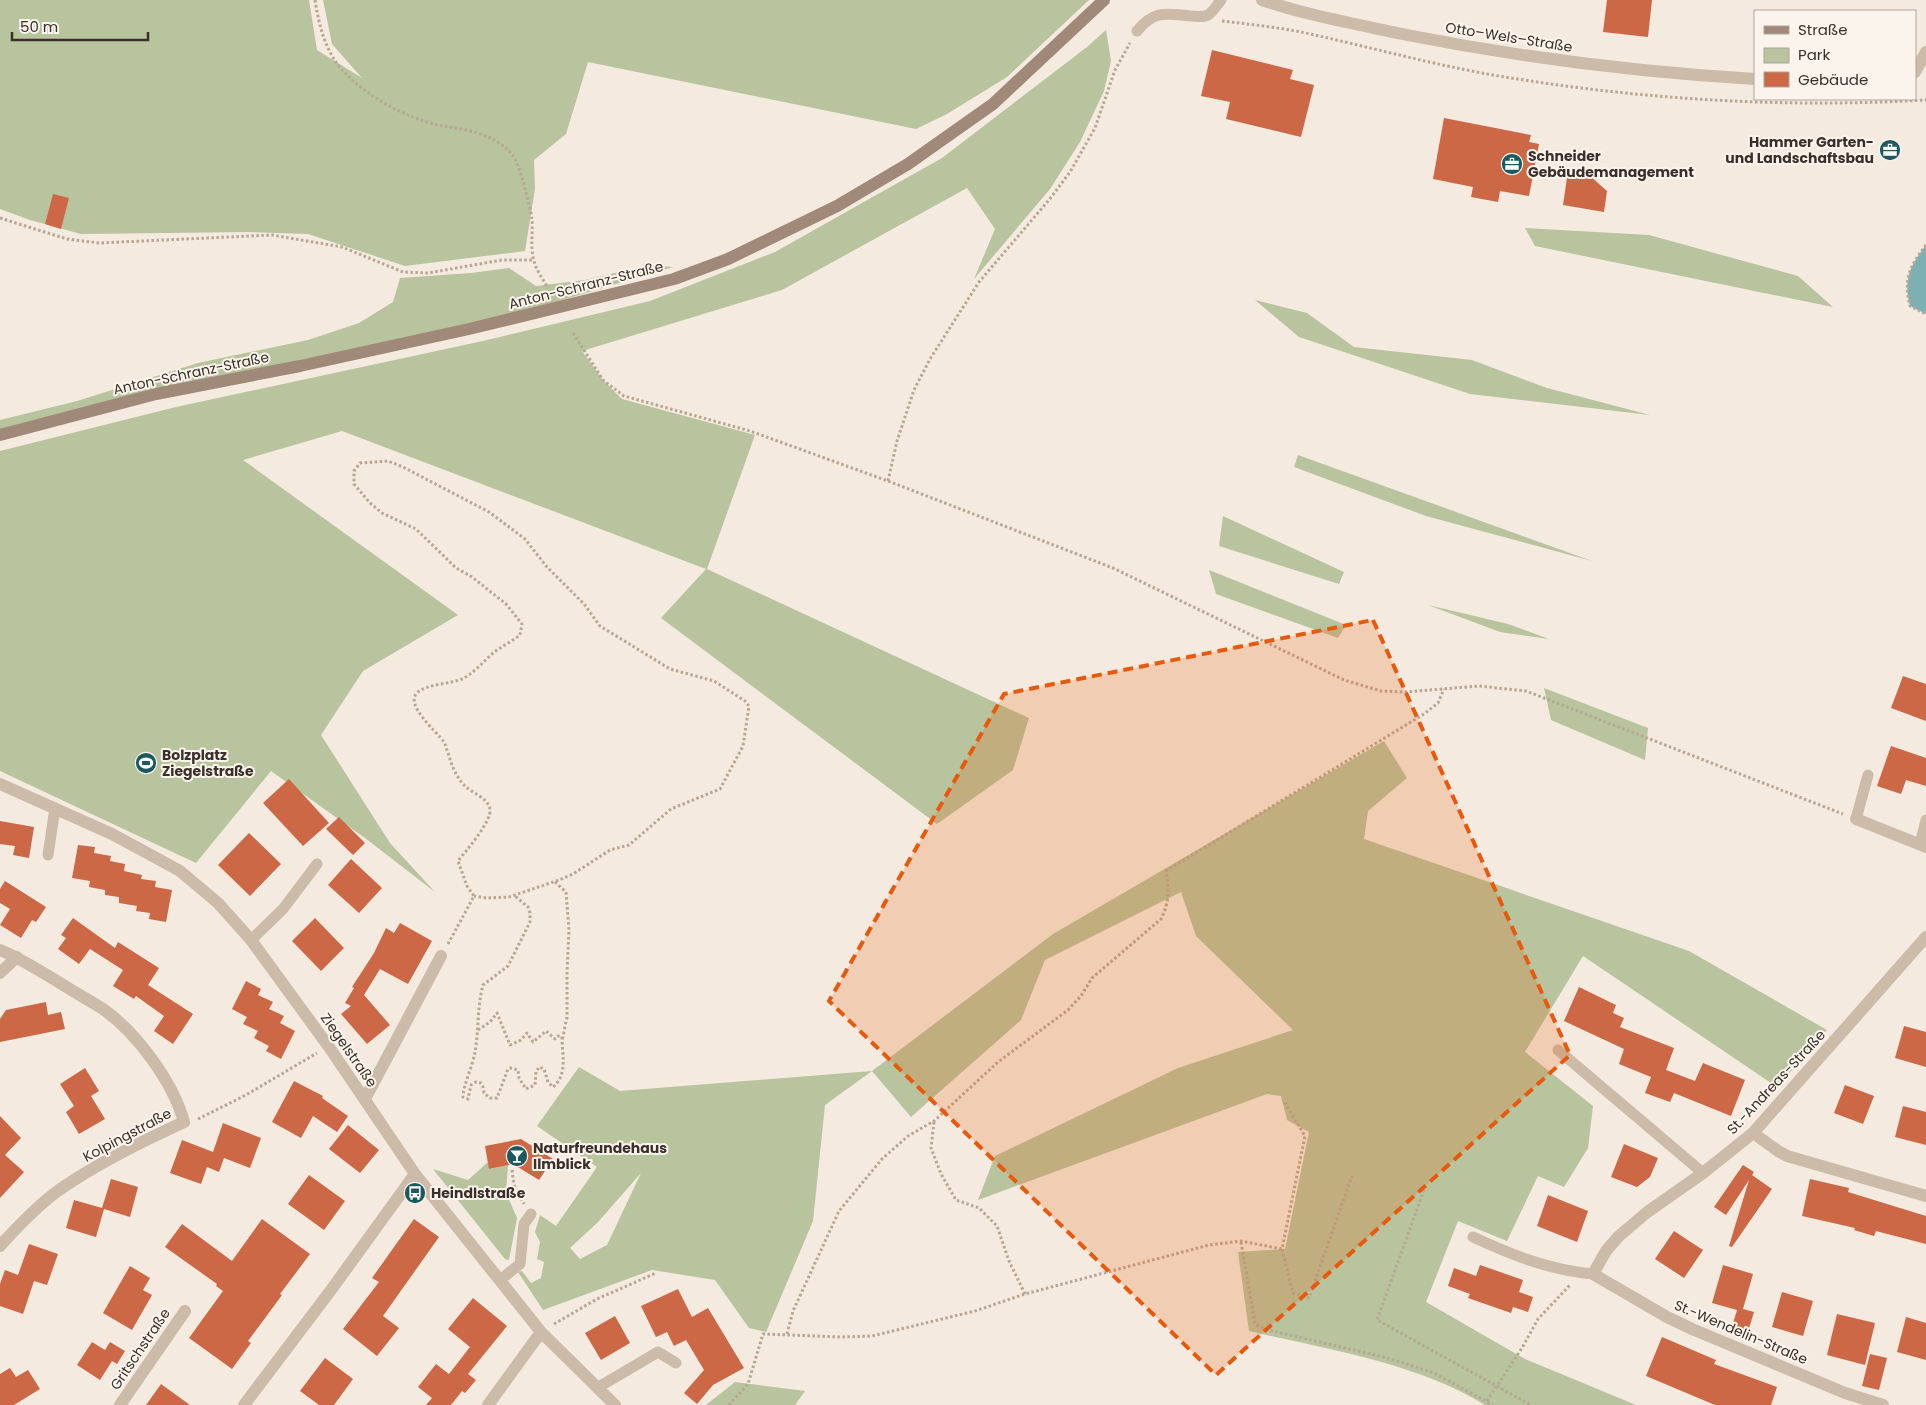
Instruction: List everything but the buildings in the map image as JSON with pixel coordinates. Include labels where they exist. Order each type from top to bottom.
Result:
[{"type":"main road","name":"Anton-Schranz-Straße","points":[[0,435],[156,394],[300,366],[469,329],[674,279],[728,259],[838,206],[908,164],[994,104],[1104,0]]},
{"type":"street","name":"Otto–Wels–Straße","points":[[1262,0],[1363,26],[1462,46],[1665,73],[1754,79]]},
{"type":"street","points":[[1916,70],[1926,52]]},
{"type":"street","name":"Ziegelstraße","points":[[0,784],[112,834],[180,871],[218,903],[252,940],[329,1047],[415,1174],[541,1332],[615,1405]]},
{"type":"street","points":[[1856,819],[1923,846]]},
{"type":"street","name":"St.-Andreas-Straße","points":[[1593,1274],[1606,1251],[1618,1237],[1646,1213],[1753,1133],[1926,937]]},
{"type":"street","name":"Kolpingstraße","points":[[0,950],[18,957],[104,1010],[141,1044],[163,1075],[181,1109],[184,1122],[103,1162],[58,1191],[28,1216],[0,1246]]},
{"type":"street","points":[[365,1099],[441,956]]},
{"type":"street","points":[[0,973],[18,957]]},
{"type":"street","points":[[1753,1133],[1778,1152],[1787,1156],[1926,1196]]},
{"type":"street","points":[[244,1405],[331,1290],[415,1174]]},
{"type":"street","name":"St.-Wendelin-Straße","points":[[1593,1274],[1667,1317],[1692,1329],[1845,1393],[1882,1405]]},
{"type":"street","name":"Gritschstraße","points":[[120,1405],[185,1311]]},
{"type":"street","points":[[488,1405],[541,1332]]},
{"type":"lane","points":[[1137,31],[1146,20],[1153,16],[1168,14],[1200,17],[1207,15],[1221,0]]},
{"type":"lane","points":[[1856,819],[1868,775]]},
{"type":"lane","points":[[48,855],[55,808]]},
{"type":"lane","points":[[1923,846],[1926,820]]},
{"type":"lane","points":[[252,940],[282,909],[317,864]]},
{"type":"lane","points":[[1558,1050],[1702,1173]]},
{"type":"lane","points":[[500,1280],[520,1264],[524,1224],[530,1214]]},
{"type":"lane","points":[[1473,1237],[1530,1262],[1560,1270],[1593,1274]]},
{"type":"lane","points":[[597,1388],[658,1352],[676,1363]]},
{"type":"path","points":[[315,0],[321,31],[332,55],[348,77],[377,98],[406,114],[441,126],[467,129],[497,141],[513,155],[523,181],[532,218],[533,260],[548,288]]},
{"type":"path","points":[[888,481],[897,441],[914,390],[930,359],[979,282],[1049,200],[1070,172],[1095,128],[1114,70],[1137,31]]},
{"type":"path","points":[[0,218],[67,239],[99,243],[272,235],[342,248],[403,272],[428,273],[502,260],[533,260]]},
{"type":"path","points":[[1926,245],[1916,258],[1907,277],[1906,292],[1910,306],[1926,314]]},
{"type":"path","points":[[573,333],[603,380],[624,396],[750,431],[888,481],[1112,568],[1344,680],[1382,691],[1405,692],[1478,686],[1526,690],[1856,819]]},
{"type":"path","points":[[388,461],[396,464],[488,512],[525,539],[547,568],[584,604],[600,626],[670,668],[714,680],[746,701],[749,706],[743,746],[720,789],[671,809],[629,845],[610,850],[573,874],[555,882],[515,895],[486,898],[474,896],[467,886],[458,861],[488,818],[490,809],[488,804],[466,787],[458,776],[451,764],[445,743],[417,710],[414,702],[418,692],[463,678],[494,652],[520,636],[522,624],[506,604],[472,577],[456,568],[416,529],[391,518],[370,502],[354,484],[354,471],[360,463],[388,461]]},
{"type":"path","points":[[787,1334],[793,1311],[839,1211],[882,1159],[908,1136],[934,1121],[998,1062],[1068,1010],[1081,996],[1092,978],[1161,919],[1169,894],[1166,871],[1424,714],[1438,703],[1444,689]]},
{"type":"path","points":[[555,882],[566,892],[570,930],[567,972],[567,1017],[562,1042]]},
{"type":"path","points":[[478,1030],[490,1022],[498,1013],[510,1045],[521,1040],[527,1033],[533,1042],[546,1031],[554,1039],[558,1036],[562,1037],[563,1073],[560,1082],[553,1087],[548,1082],[544,1069],[539,1067],[536,1072],[535,1085],[526,1089],[519,1078],[518,1070],[511,1068],[508,1069],[497,1098],[490,1098],[484,1093],[484,1087],[481,1083],[476,1082],[471,1086],[468,1099],[463,1098],[463,1092],[474,1062],[479,999],[482,986],[508,966],[530,922],[528,907],[515,895]]},
{"type":"path","points":[[441,956],[466,915],[474,896]]},
{"type":"path","points":[[184,1122],[198,1119],[246,1095],[329,1047]]},
{"type":"path","points":[[1283,1100],[1305,1136],[1282,1249],[1293,1293],[1309,1298],[1352,1176]]},
{"type":"path","points":[[934,1121],[931,1148],[941,1174],[956,1200],[979,1208],[997,1226],[1009,1261],[1025,1294]]},
{"type":"path","points":[[512,1170],[514,1186],[530,1214]]},
{"type":"path","points":[[1424,1190],[1377,1320],[1531,1405]]},
{"type":"path","points":[[729,1405],[748,1384],[763,1334],[841,1337],[872,1336],[975,1311],[1025,1294],[1209,1245],[1241,1242],[1282,1249]]},
{"type":"path","points":[[1241,1242],[1255,1324],[1264,1329],[1388,1358],[1434,1373],[1493,1405]]},
{"type":"path","points":[[564,1318],[597,1299],[656,1273]]},
{"type":"path","points":[[1487,1401],[1538,1319],[1572,1283],[1593,1274]]},
{"type":"highlighted area","points":[[1373,620],[1570,1055],[1216,1375],[829,1001],[1004,694]]},
{"type":"green space","points":[[0,0],[309,0],[317,50],[362,78],[332,44],[323,0],[1089,0],[1007,77],[947,114],[916,129],[588,62],[566,134],[534,160],[535,189],[525,251],[405,266],[308,234],[248,232],[81,234],[30,220],[0,209]]},
{"type":"green space","points":[[1106,30],[1111,61],[1104,91],[1080,142],[1050,189],[974,279],[995,229],[967,188],[782,290],[582,351],[603,380],[622,399],[755,435],[707,569],[1029,718],[1013,770],[937,824],[661,618],[706,569],[342,431],[243,460],[458,615],[363,671],[321,735],[390,843],[435,892],[365,838],[271,771],[196,863],[0,771],[0,451],[176,407],[483,341],[650,301],[775,252],[942,158],[1087,47]]},
{"type":"green space","points":[[1525,228],[1649,235],[1798,276],[1833,307],[1535,246]]},
{"type":"green space","points":[[648,265],[673,267],[502,318],[0,435],[0,420],[77,401],[198,363],[308,340],[359,323],[393,302],[400,278],[471,273],[509,268],[536,286],[585,280]]},
{"type":"green space","points":[[1255,300],[1307,313],[1354,347],[1472,360],[1547,388],[1650,415],[1470,394],[1299,337]]},
{"type":"green space","points":[[1298,455],[1592,561],[1426,516],[1294,467]]},
{"type":"green space","points":[[1223,516],[1344,572],[1339,584],[1219,546]]},
{"type":"green space","points":[[1209,570],[1346,625],[1338,638],[1216,594]]},
{"type":"green space","points":[[1428,605],[1508,624],[1549,639],[1500,632]]},
{"type":"green space","points":[[1544,688],[1648,728],[1645,760],[1551,720]]},
{"type":"green space","points":[[1384,741],[1407,778],[1368,811],[1364,839],[1689,951],[1827,1030],[1777,1087],[1583,956],[1525,1052],[1593,1106],[1588,1148],[1564,1187],[1538,1176],[1507,1241],[1458,1221],[1426,1302],[1525,1359],[1636,1405],[1485,1405],[1458,1390],[1400,1368],[1340,1351],[1249,1331],[1238,1252],[1285,1249],[1309,1132],[1287,1120],[1281,1096],[1267,1094],[978,1200],[995,1156],[1178,1068],[1293,1030],[1196,936],[1181,892],[1045,960],[1021,1020],[911,1117],[872,1071],[1053,934]]},
{"type":"green space","points":[[579,1067],[620,1091],[872,1071],[825,1105],[813,1221],[766,1332],[749,1328],[715,1280],[652,1270],[543,1310],[518,1272],[522,1271],[531,1283],[541,1278],[544,1262],[537,1259],[540,1242],[535,1232],[540,1215],[556,1226],[597,1167],[537,1126]],"holes":[[[641,1173],[607,1245],[580,1259],[570,1248],[598,1222]]]},
{"type":"green space","points":[[488,1162],[490,1169],[508,1165],[506,1193],[517,1218],[509,1260],[505,1259],[433,1169],[468,1180]]},
{"type":"green space","points":[[735,1382],[805,1391],[795,1405],[706,1405]]},
{"type":"water","points":[[1926,245],[1926,314],[1910,306],[1907,288],[1912,266]]},
{"type":"place","name":"Hammer Garten- und Landschaftsbau","points":[[1890,150]]},
{"type":"place","name":"Schneider Gebäudemanagement","points":[[1512,164]]},
{"type":"place","name":"Bolzplatz Ziegelstraße","points":[[146,763]]},
{"type":"place","name":"Naturfreundehaus Ilmblick","points":[[517,1156]]},
{"type":"place","name":"Heindlstraße","points":[[415,1193]]}]
